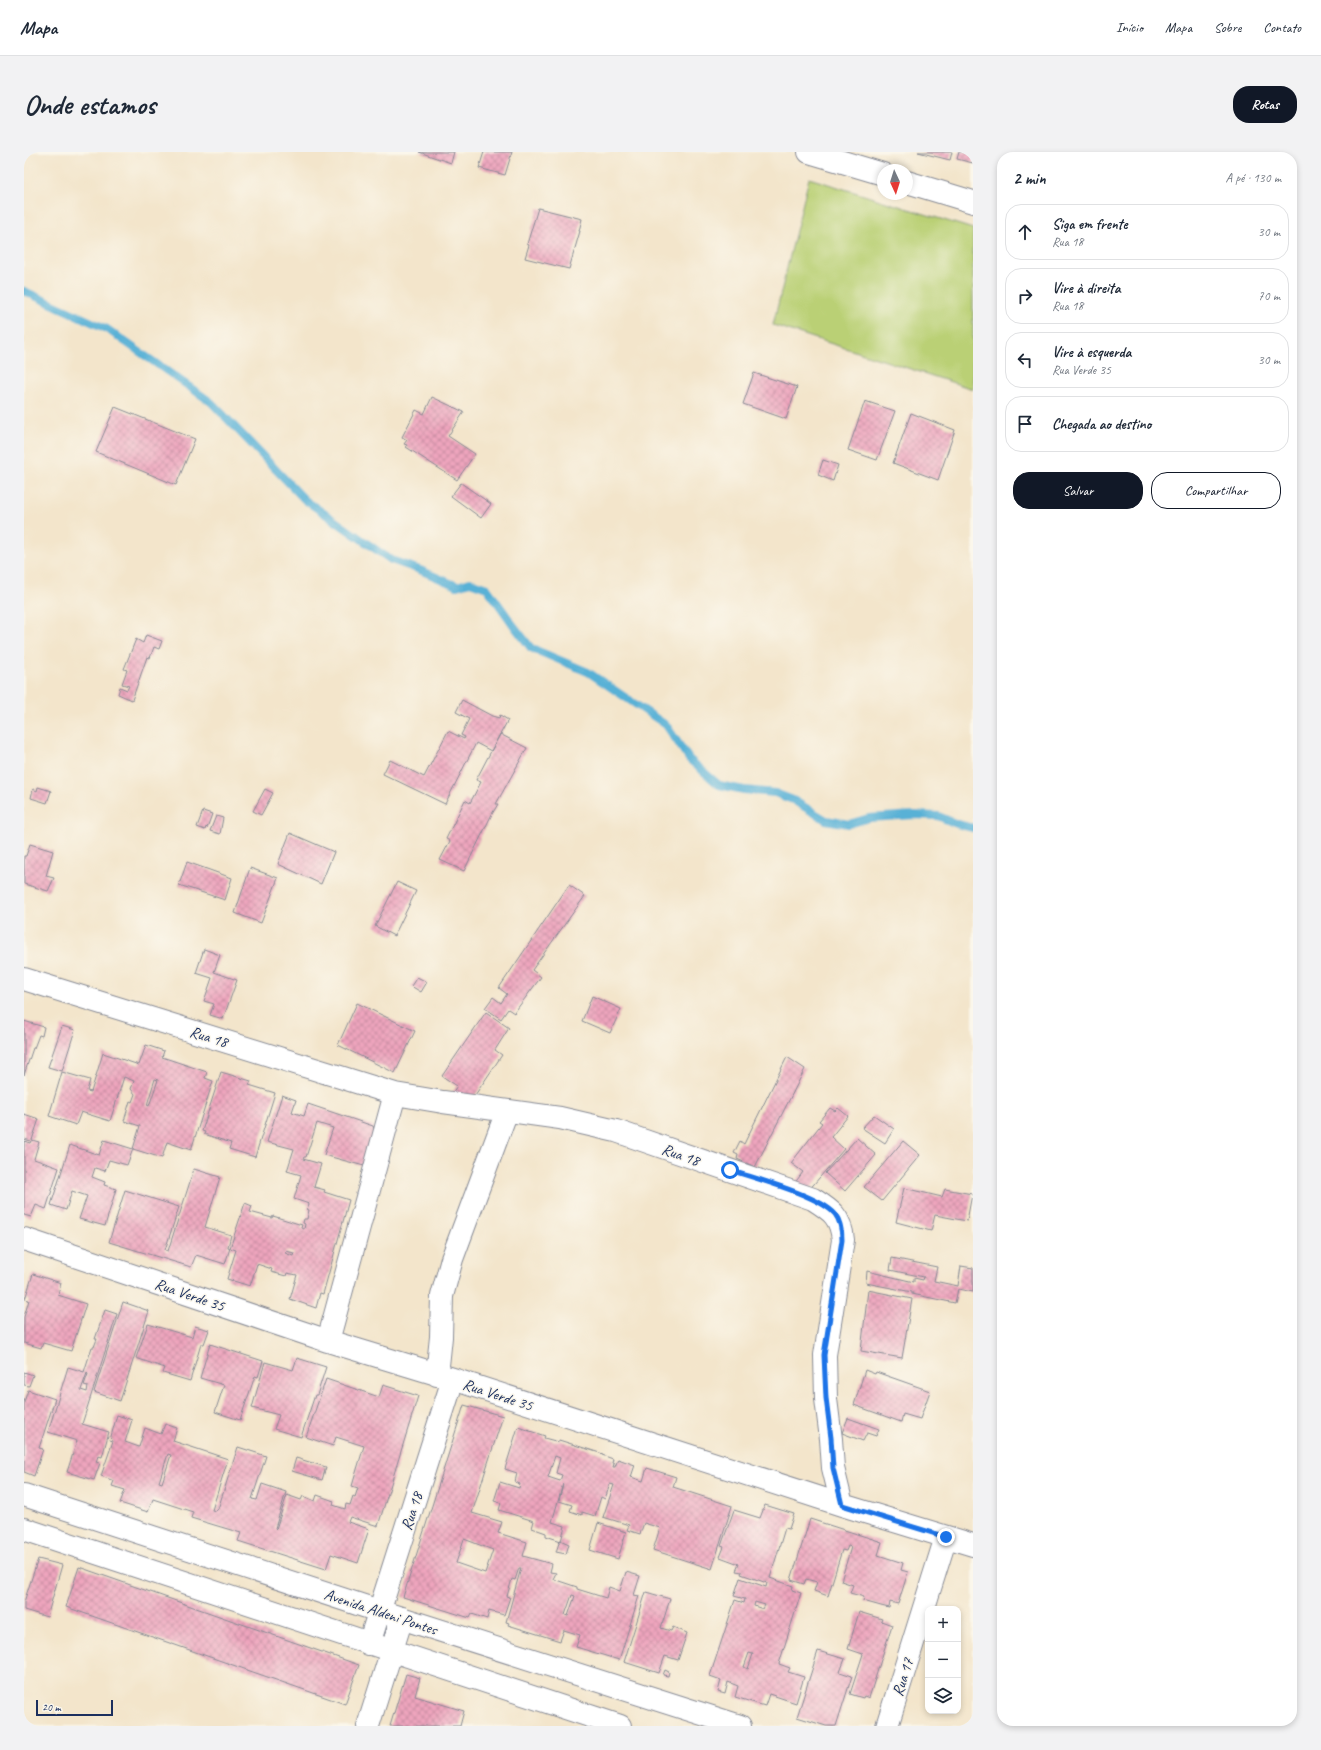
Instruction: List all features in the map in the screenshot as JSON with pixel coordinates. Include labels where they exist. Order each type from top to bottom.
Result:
[{"type":"street","points":[[810,152],[877,172]]},
{"type":"street","points":[[913,184],[973,202]]},
{"type":"street","name":"Rua 18","points":[[24,979],[395,1094],[560,1118],[616,1132],[813,1199],[834,1214],[842,1226],[842,1240],[824,1355],[826,1398],[833,1468],[842,1505]]},
{"type":"street","points":[[328,1341],[395,1094]]},
{"type":"street","name":"Rua 18","points":[[369,1644],[445,1377],[441,1337],[442,1296],[464,1224],[507,1111]]},
{"type":"street","name":"Rua Verde 35","points":[[24,1239],[328,1341],[973,1546]]},
{"type":"street","name":"Avenida Aldeni Pontes","points":[[24,1495],[379,1611],[740,1726]]},
{"type":"street","points":[[24,1529],[620,1726]]},
{"type":"street","name":"Rua 17","points":[[887,1726],[946,1537]]},
{"type":"street","points":[[368,1726],[402,1618]]},
{"type":"green space","points":[[809,178],[973,229],[973,389],[773,325]]},
{"type":"building","points":[[419,152],[454,152],[451,163]]},
{"type":"building","points":[[484,152],[512,152],[505,175],[479,168]]},
{"type":"building","points":[[918,152],[952,152],[950,160]]},
{"type":"building","points":[[959,152],[973,152],[973,163],[957,159]]},
{"type":"building","points":[[538,208],[582,219],[569,269],[525,258],[529,245],[527,244]]},
{"type":"building","points":[[754,373],[797,387],[786,419],[743,404]]},
{"type":"building","points":[[432,397],[464,412],[448,436],[475,454],[457,480],[406,447],[407,445],[404,444],[407,440],[402,437],[416,410],[424,414]]},
{"type":"building","points":[[865,401],[895,411],[877,460],[848,450]]},
{"type":"building","points":[[115,407],[195,439],[176,485],[96,452]]},
{"type":"building","points":[[911,413],[955,430],[938,480],[893,463]]},
{"type":"building","points":[[823,460],[838,465],[833,481],[818,475]]},
{"type":"building","points":[[461,483],[491,504],[481,518],[451,496]]},
{"type":"building","points":[[146,635],[162,641],[159,649],[154,647],[150,658],[147,657],[132,700],[118,694],[120,687],[127,690],[129,686],[122,684],[127,670],[124,669],[136,639],[143,643]]},
{"type":"building","points":[[462,700],[492,716],[499,718],[500,715],[508,720],[491,751],[476,743],[445,804],[383,774],[390,760],[424,777],[448,731],[464,739],[465,737],[461,735],[469,719],[456,712]]},
{"type":"building","points":[[500,734],[527,748],[496,804],[498,804],[464,871],[440,860],[450,841],[446,839],[465,800],[470,803],[481,782],[476,780]]},
{"type":"building","points":[[38,787],[51,791],[47,803],[31,798],[33,789],[37,791]]},
{"type":"building","points":[[265,789],[273,793],[261,815],[253,811]]},
{"type":"building","points":[[203,811],[212,814],[205,830],[197,827]]},
{"type":"building","points":[[216,816],[223,818],[220,834],[210,831]]},
{"type":"building","points":[[290,833],[334,852],[321,884],[278,864]]},
{"type":"building","points":[[30,844],[53,851],[46,876],[54,878],[48,891],[24,884],[24,856],[26,856]]},
{"type":"building","points":[[187,862],[232,878],[225,900],[179,885]]},
{"type":"building","points":[[250,868],[278,878],[261,923],[235,913]]},
{"type":"building","points":[[397,882],[416,891],[394,936],[375,926]]},
{"type":"building","points":[[569,885],[585,896],[532,970],[541,977],[514,1013],[508,1009],[501,1019],[485,1008],[493,997],[501,1003],[507,994],[499,988]]},
{"type":"building","points":[[204,949],[220,955],[214,972],[237,980],[223,1019],[210,1015],[214,1004],[204,1001],[212,978],[196,973]]},
{"type":"building","points":[[417,977],[427,982],[421,992],[411,986]]},
{"type":"building","points":[[592,996],[621,1009],[610,1033],[582,1021]]},
{"type":"building","points":[[357,1003],[415,1031],[395,1073],[338,1045]]},
{"type":"building","points":[[486,1012],[509,1028],[495,1050],[502,1055],[469,1104],[452,1093],[457,1086],[442,1076]]},
{"type":"building","points":[[24,1021],[44,1027],[42,1036],[39,1035],[33,1048],[24,1075]]},
{"type":"building","points":[[62,1026],[75,1030],[62,1071],[48,1067]]},
{"type":"building","points":[[146,1045],[164,1051],[162,1057],[207,1072],[205,1078],[213,1081],[191,1150],[167,1142],[162,1158],[133,1149],[140,1126],[124,1121],[130,1101],[132,1102],[135,1094],[131,1089],[134,1081],[124,1077],[110,1121],[81,1112],[76,1125],[49,1116],[62,1072],[90,1080],[87,1091],[91,1092],[103,1053],[139,1065]],"holes":[[[155,1079],[158,1080],[149,1106],[147,1105]]]},
{"type":"building","points":[[787,1057],[805,1069],[755,1167],[737,1159],[738,1155],[734,1153],[740,1141],[744,1144]]},
{"type":"building","points":[[221,1072],[251,1081],[249,1085],[275,1093],[255,1157],[229,1149],[231,1143],[204,1134],[205,1132],[202,1131]]},
{"type":"building","points":[[282,1095],[296,1100],[292,1112],[304,1116],[308,1104],[373,1126],[374,1129],[374,1136],[364,1166],[324,1155],[333,1128],[317,1123],[306,1157],[303,1159],[321,1164],[314,1187],[325,1190],[324,1192],[349,1200],[323,1294],[320,1293],[316,1308],[290,1299],[297,1275],[287,1273],[286,1276],[271,1272],[272,1269],[257,1264],[250,1286],[227,1279],[236,1250],[230,1248],[245,1203],[252,1206],[250,1212],[272,1218],[273,1216],[302,1225],[301,1228],[304,1229],[304,1219],[307,1219],[309,1210],[307,1209],[309,1204],[294,1199],[301,1175],[287,1171],[294,1149],[267,1142]],"holes":[[[286,1251],[294,1253],[293,1256],[285,1253]]]},
{"type":"building","points":[[830,1108],[835,1111],[838,1108],[848,1116],[831,1137],[844,1149],[808,1191],[794,1184],[803,1172],[791,1163],[822,1123],[819,1121]]},
{"type":"building","points":[[24,1114],[39,1119],[32,1140],[39,1142],[34,1159],[59,1168],[46,1209],[36,1205],[31,1217],[24,1215],[24,1141],[30,1143],[31,1141],[24,1139]]},
{"type":"building","points":[[874,1115],[894,1129],[885,1143],[862,1128]]},
{"type":"building","points":[[857,1138],[876,1155],[845,1191],[825,1173]]},
{"type":"building","points":[[104,1140],[133,1149],[127,1165],[109,1160],[105,1171],[95,1168],[92,1177],[105,1182],[104,1185],[116,1189],[105,1226],[79,1219],[87,1196],[72,1191],[66,1210],[51,1205],[70,1145],[99,1155]]},
{"type":"building","points":[[903,1141],[920,1155],[882,1201],[864,1187]]},
{"type":"building","points":[[194,1169],[220,1177],[205,1227],[231,1235],[228,1247],[230,1248],[225,1264],[196,1255],[191,1267],[109,1242],[125,1190],[179,1207],[165,1250],[168,1251]]},
{"type":"building","points":[[904,1188],[942,1197],[945,1189],[972,1194],[967,1221],[935,1215],[931,1231],[896,1222]]},
{"type":"building","points":[[892,1258],[937,1267],[934,1281],[958,1286],[961,1266],[973,1268],[973,1292],[958,1289],[955,1303],[912,1294],[912,1292],[866,1283],[867,1271],[914,1282],[914,1278],[923,1280],[924,1277],[890,1270]]},
{"type":"building","points":[[33,1274],[61,1283],[58,1295],[86,1304],[71,1351],[43,1343],[41,1348],[24,1343],[24,1317],[29,1300],[25,1299]]},
{"type":"building","points":[[868,1290],[912,1299],[902,1358],[861,1351]]},
{"type":"building","points":[[123,1302],[149,1311],[120,1401],[94,1392]]},
{"type":"building","points":[[105,1310],[117,1314],[82,1424],[109,1432],[102,1457],[98,1456],[96,1462],[100,1463],[94,1480],[67,1472],[77,1441],[48,1432],[68,1367],[84,1372],[92,1347],[94,1347],[97,1339],[95,1339]],"holes":[[[87,1373],[88,1374],[84,1385],[88,1386],[87,1392],[81,1390]]]},
{"type":"building","points":[[148,1324],[192,1337],[195,1326],[209,1330],[204,1344],[201,1344],[190,1381],[163,1373],[165,1368],[136,1358]]},
{"type":"building","points":[[210,1344],[263,1361],[258,1377],[255,1376],[240,1420],[215,1412],[224,1385],[200,1378]]},
{"type":"building","points":[[297,1358],[326,1367],[301,1437],[274,1429],[279,1415],[252,1408],[265,1362],[293,1370]]},
{"type":"building","points":[[865,1370],[875,1374],[876,1372],[930,1391],[920,1419],[903,1414],[901,1422],[854,1405]]},
{"type":"building","points":[[24,1372],[33,1375],[29,1386],[24,1385]]},
{"type":"building","points":[[326,1379],[379,1397],[383,1385],[418,1396],[378,1526],[350,1517],[348,1522],[369,1529],[358,1563],[331,1554],[326,1569],[238,1541],[241,1533],[191,1518],[193,1512],[153,1499],[148,1512],[120,1503],[125,1490],[112,1486],[114,1481],[101,1476],[113,1441],[110,1440],[117,1415],[132,1420],[125,1442],[139,1447],[145,1428],[161,1434],[165,1424],[177,1428],[173,1441],[228,1459],[212,1510],[216,1511],[218,1509],[238,1447],[266,1456],[252,1499],[257,1500],[262,1484],[286,1492],[275,1528],[276,1529],[287,1495],[301,1500],[303,1496],[315,1501],[317,1495],[334,1501],[333,1505],[345,1509],[346,1504],[350,1505],[353,1496],[355,1497],[358,1488],[352,1486],[364,1446],[336,1437],[333,1446],[306,1437]],"holes":[[[168,1454],[171,1455],[162,1483],[159,1482]]]},
{"type":"building","points":[[28,1390],[55,1399],[39,1448],[43,1449],[34,1476],[24,1472],[24,1402]]},
{"type":"building","points":[[464,1405],[503,1416],[472,1513],[502,1522],[498,1533],[527,1542],[523,1556],[552,1564],[550,1572],[556,1573],[553,1579],[577,1587],[577,1589],[606,1598],[609,1587],[620,1591],[626,1572],[640,1576],[634,1595],[639,1596],[619,1660],[576,1647],[580,1635],[564,1630],[560,1641],[508,1625],[509,1623],[506,1622],[521,1568],[519,1568],[515,1580],[512,1579],[507,1596],[510,1597],[504,1615],[489,1611],[487,1619],[472,1614],[470,1618],[403,1597]],"holes":[[[464,1539],[493,1550],[485,1573],[456,1563]],[[572,1595],[575,1596],[568,1616],[565,1615]]]},
{"type":"building","points":[[848,1418],[879,1429],[876,1436],[867,1433],[863,1441],[842,1433]]},
{"type":"building","points":[[518,1427],[545,1436],[544,1438],[559,1442],[559,1440],[603,1454],[602,1455],[613,1459],[613,1467],[615,1467],[618,1459],[635,1465],[631,1477],[643,1481],[647,1468],[676,1477],[673,1487],[732,1506],[712,1569],[653,1550],[660,1528],[644,1523],[640,1534],[627,1530],[629,1525],[603,1517],[614,1485],[610,1484],[605,1499],[601,1497],[595,1516],[582,1512],[582,1515],[570,1511],[572,1505],[559,1501],[563,1484],[552,1522],[565,1526],[561,1541],[546,1536],[546,1533],[532,1528],[534,1521],[499,1510],[501,1503],[494,1501],[500,1482],[519,1488],[520,1484],[515,1482],[517,1473],[505,1469]],"holes":[[[555,1456],[560,1458],[556,1473],[562,1475],[560,1481],[548,1477]]]},
{"type":"building","points":[[296,1458],[326,1467],[322,1480],[292,1471]]},
{"type":"building","points":[[765,1505],[794,1514],[789,1529],[785,1528],[770,1578],[793,1586],[792,1590],[801,1593],[779,1664],[790,1668],[788,1672],[804,1677],[796,1703],[769,1694],[765,1706],[735,1697],[738,1686],[728,1682],[725,1694],[718,1692],[721,1680],[710,1676],[735,1600],[744,1603],[745,1599],[734,1596],[740,1578],[766,1587],[767,1583],[741,1574],[742,1572],[736,1571],[739,1564],[720,1557],[724,1547],[721,1546],[734,1510],[760,1518]],"holes":[[[755,1602],[765,1605],[763,1609],[754,1606]],[[749,1653],[753,1654],[748,1669],[744,1667]]]},
{"type":"building","points":[[810,1519],[882,1542],[878,1555],[903,1563],[901,1570],[908,1572],[898,1604],[890,1602],[889,1608],[863,1601],[864,1597],[850,1593],[853,1585],[841,1581],[851,1547],[848,1546],[846,1551],[842,1550],[828,1596],[814,1591],[817,1582],[806,1579],[804,1584],[791,1580]]},
{"type":"building","points":[[598,1523],[626,1532],[618,1559],[590,1550]]},
{"type":"building","points":[[560,1540],[569,1544],[566,1554],[556,1552]]},
{"type":"building","points":[[38,1559],[62,1565],[47,1617],[24,1610],[24,1602]]},
{"type":"building","points":[[79,1567],[359,1665],[345,1704],[66,1607]]},
{"type":"building","points":[[646,1592],[670,1599],[661,1628],[671,1631],[673,1627],[687,1633],[678,1660],[665,1656],[659,1673],[624,1662]]},
{"type":"building","points":[[859,1612],[882,1619],[881,1621],[892,1625],[869,1698],[864,1696],[863,1698],[850,1694],[863,1654],[848,1649]]},
{"type":"building","points":[[818,1651],[845,1659],[840,1672],[852,1676],[836,1726],[826,1726],[797,1717]]},
{"type":"building","points":[[665,1670],[669,1672],[668,1676],[663,1675]]},
{"type":"building","points":[[406,1674],[420,1678],[415,1696],[464,1711],[460,1726],[390,1726]]},
{"type":"waterway","points":[[24,291],[107,329],[211,402],[305,500],[391,560],[420,570],[457,586],[470,582],[487,588],[531,648],[588,672],[666,725],[689,759],[719,785],[744,790],[775,793],[793,800],[826,820],[849,824],[869,818],[914,815],[938,816],[957,824],[973,828]]},
{"type":"route","points":[[730,1170],[813,1199],[834,1214],[842,1226],[842,1240],[824,1355],[826,1398],[833,1468],[842,1505],[946,1537]]}]
